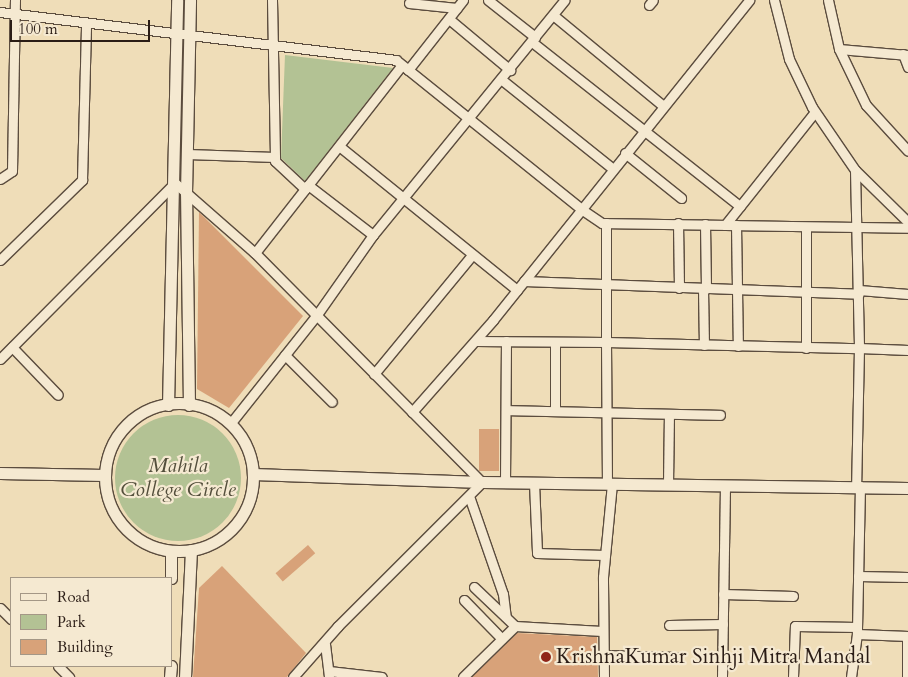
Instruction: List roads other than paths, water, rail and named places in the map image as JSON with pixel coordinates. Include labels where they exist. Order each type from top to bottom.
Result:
[{"type":"main road","points":[[168,405],[176,183],[177,0]]},
{"type":"main road","points":[[189,405],[186,193],[190,0]]},
{"type":"main road","points":[[168,405],[189,405],[209,410],[230,424],[241,438],[253,474],[250,497],[240,519],[224,536],[203,548],[191,550],[156,548],[134,537],[118,520],[108,498],[104,475],[109,451],[121,430],[139,415],[168,405]]},
{"type":"main road","points":[[0,473],[104,475]]},
{"type":"main road","points":[[253,474],[505,483],[908,488]]},
{"type":"main road","points":[[171,550],[171,577]]},
{"type":"main road","points":[[185,677],[191,550]]},
{"type":"street","points":[[0,179],[12,172],[13,14],[15,0]]},
{"type":"street","points":[[272,0],[270,43],[275,161],[306,187],[373,234]]},
{"type":"street","points":[[255,253],[339,146],[449,19],[463,0]]},
{"type":"street","points":[[488,0],[643,129],[740,206]]},
{"type":"street","points":[[230,424],[316,316],[373,234],[502,80],[565,0]]},
{"type":"street","points":[[412,412],[517,290],[662,105],[749,0]]},
{"type":"street","points":[[774,0],[788,59],[815,112],[855,170],[908,222]]},
{"type":"street","points":[[828,0],[839,50],[866,105],[908,151]]},
{"type":"street","points":[[409,3],[457,8]]},
{"type":"street","points":[[0,12],[177,35],[270,43],[396,60],[580,209],[606,223],[908,228]]},
{"type":"street","points":[[553,15],[662,105]]},
{"type":"street","points":[[449,19],[510,70]]},
{"type":"street","points":[[0,260],[82,180],[86,23]]},
{"type":"street","points":[[839,50],[906,54],[908,67]]},
{"type":"street","points":[[502,80],[613,169]]},
{"type":"street","points":[[725,225],[815,112]]},
{"type":"street","points":[[339,146],[402,199],[517,290]]},
{"type":"street","points":[[625,153],[680,198]]},
{"type":"street","points":[[187,154],[275,157]]},
{"type":"street","points":[[851,677],[857,630],[858,576],[859,292],[855,170]]},
{"type":"street","points":[[0,359],[176,183],[255,253],[482,482],[338,626],[325,644],[293,677]]},
{"type":"street","points":[[604,677],[602,631],[610,484],[606,412],[606,223]]},
{"type":"street","points":[[678,223],[679,288]]},
{"type":"street","points":[[704,344],[705,224]]},
{"type":"street","points":[[736,225],[739,290],[738,346]]},
{"type":"street","points":[[806,227],[806,348]]},
{"type":"street","points":[[374,374],[472,254]]},
{"type":"street","points":[[524,281],[606,286],[806,293],[859,292],[908,294]]},
{"type":"street","points":[[475,341],[704,344],[908,350]]},
{"type":"street","points":[[505,483],[506,341]]},
{"type":"street","points":[[555,342],[556,411]]},
{"type":"street","points":[[12,347],[58,395]]},
{"type":"street","points":[[285,355],[332,402]]},
{"type":"street","points":[[506,410],[720,415]]},
{"type":"street","points":[[668,484],[669,415]]},
{"type":"street","points":[[534,483],[537,553],[605,555]]},
{"type":"street","points":[[722,677],[725,485]]},
{"type":"street","points":[[469,496],[503,594],[506,617]]},
{"type":"street","points":[[858,576],[908,577]]},
{"type":"street","points":[[474,587],[515,626],[602,631]]},
{"type":"street","points":[[723,594],[793,596]]},
{"type":"street","points":[[464,600],[502,639]]},
{"type":"street","points":[[0,608],[10,618]]},
{"type":"street","points":[[669,625],[723,624]]},
{"type":"street","points":[[463,677],[515,626]]},
{"type":"street","points":[[793,677],[795,626],[908,636],[907,677]]},
{"type":"street","points":[[325,644],[329,674],[382,677]]},
{"type":"street","points":[[604,655],[676,657]]},
{"type":"street","points":[[59,667],[68,677]]},
{"type":"place","name":"KrishnaKumar Sinhji Mitra Mandal","points":[[546,657]]},
{"type":"park label","name":"Mahila College Circle","points":[[178,478]]}]
